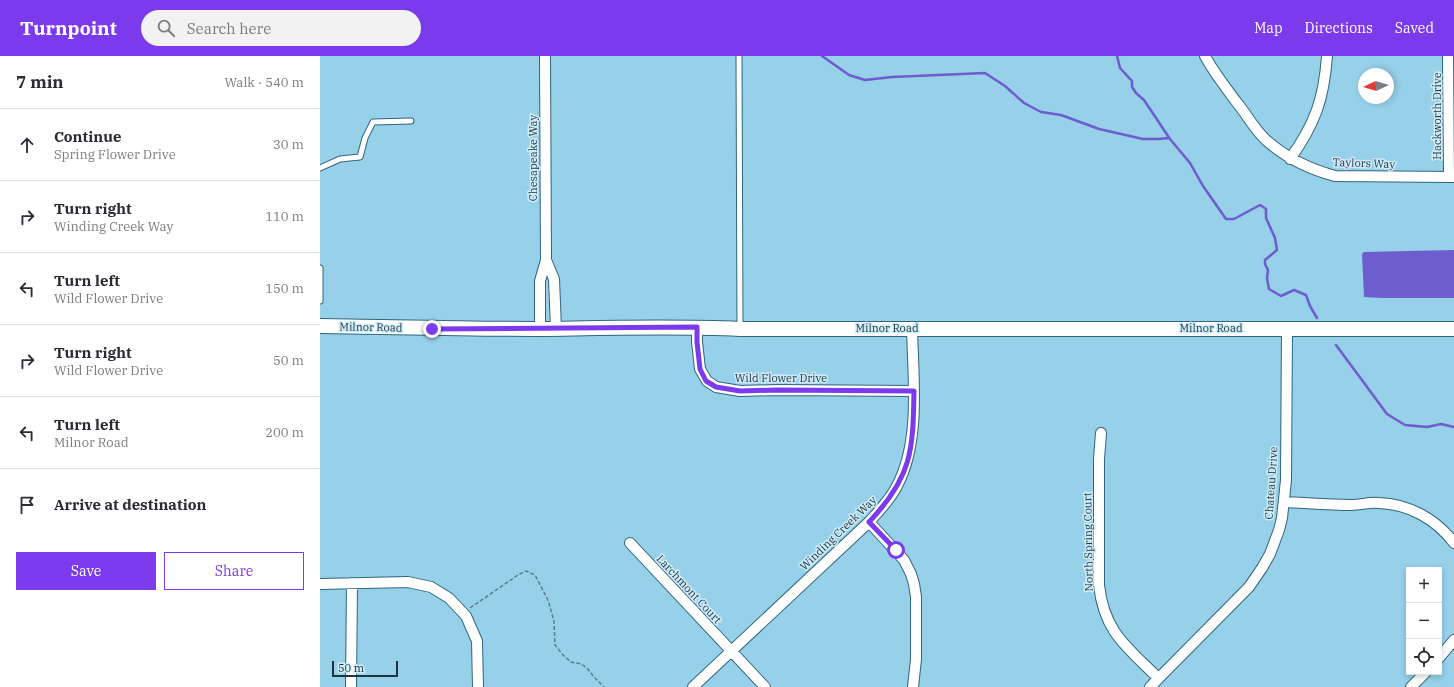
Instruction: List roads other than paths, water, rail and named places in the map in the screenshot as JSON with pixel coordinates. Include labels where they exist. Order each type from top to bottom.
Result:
[{"type":"main road","name":"Milnor Road","points":[[320,326],[432,329],[697,327],[740,329],[1454,329]]},
{"type":"street","name":"Chesapeake Way","points":[[540,329],[540,281],[546,260],[545,56]]},
{"type":"street","name":"Taylors Way","points":[[1205,56],[1214,72],[1265,139],[1290,159],[1316,171],[1335,176],[1451,177]]},
{"type":"street","points":[[1290,159],[1304,139],[1314,119],[1321,99],[1326,70],[1326,56]]},
{"type":"street","name":"Hackworth Drive","points":[[1448,56],[1451,177]]},
{"type":"street","name":"Chesapeake Way","points":[[546,260],[554,279],[556,328]]},
{"type":"street","name":"Wild Flower Drive","points":[[697,327],[700,369],[706,381],[716,387],[740,391],[914,391]]},
{"type":"street","name":"Winding Creek Way","points":[[693,687],[869,522],[897,487],[907,464],[912,433],[914,391],[912,328]]},
{"type":"street","name":"Chateau Drive","points":[[1150,687],[1239,598],[1262,568],[1270,554],[1279,530],[1286,480],[1287,328]]},
{"type":"street","name":"North Spring Court","points":[[1101,433],[1099,459],[1099,585],[1101,598],[1104,610],[1114,633],[1122,643],[1158,678]]},
{"type":"street","points":[[1284,502],[1333,505],[1379,503],[1404,507],[1417,511],[1428,518],[1448,535],[1454,543]]},
{"type":"street","points":[[869,522],[904,560],[914,584],[916,597],[916,659],[913,687]]},
{"type":"street","name":"Larchmont Court","points":[[630,543],[765,687]]},
{"type":"street","points":[[320,584],[408,582],[432,587],[449,598],[466,616],[477,641],[478,687]]},
{"type":"street","points":[[352,583],[352,687]]},
{"type":"street","points":[[1442,654],[1454,640]]},
{"type":"street","points":[[1411,687],[1423,675]]},
{"type":"lane","points":[[740,56],[740,329]]},
{"type":"lane","points":[[320,168],[340,160],[360,157],[365,138],[374,122],[411,121]]},
{"type":"lane","points":[[320,268],[320,301]]},
{"type":"waterway","points":[[822,56],[849,75],[865,80],[892,77],[985,73],[1005,86],[1024,103],[1041,112],[1061,115],[1099,129],[1143,139],[1169,138]]},
{"type":"waterway","points":[[1117,56],[1120,68],[1132,81],[1132,87],[1136,93],[1144,100],[1170,139],[1190,163],[1203,186],[1226,219],[1234,219],[1260,205],[1266,209],[1266,218],[1275,238],[1277,250],[1265,260],[1268,270],[1267,278],[1269,289],[1281,296],[1294,290],[1306,295],[1317,318]]},
{"type":"waterway","points":[[1336,345],[1387,414],[1405,425],[1427,427],[1441,424],[1454,427]]}]
